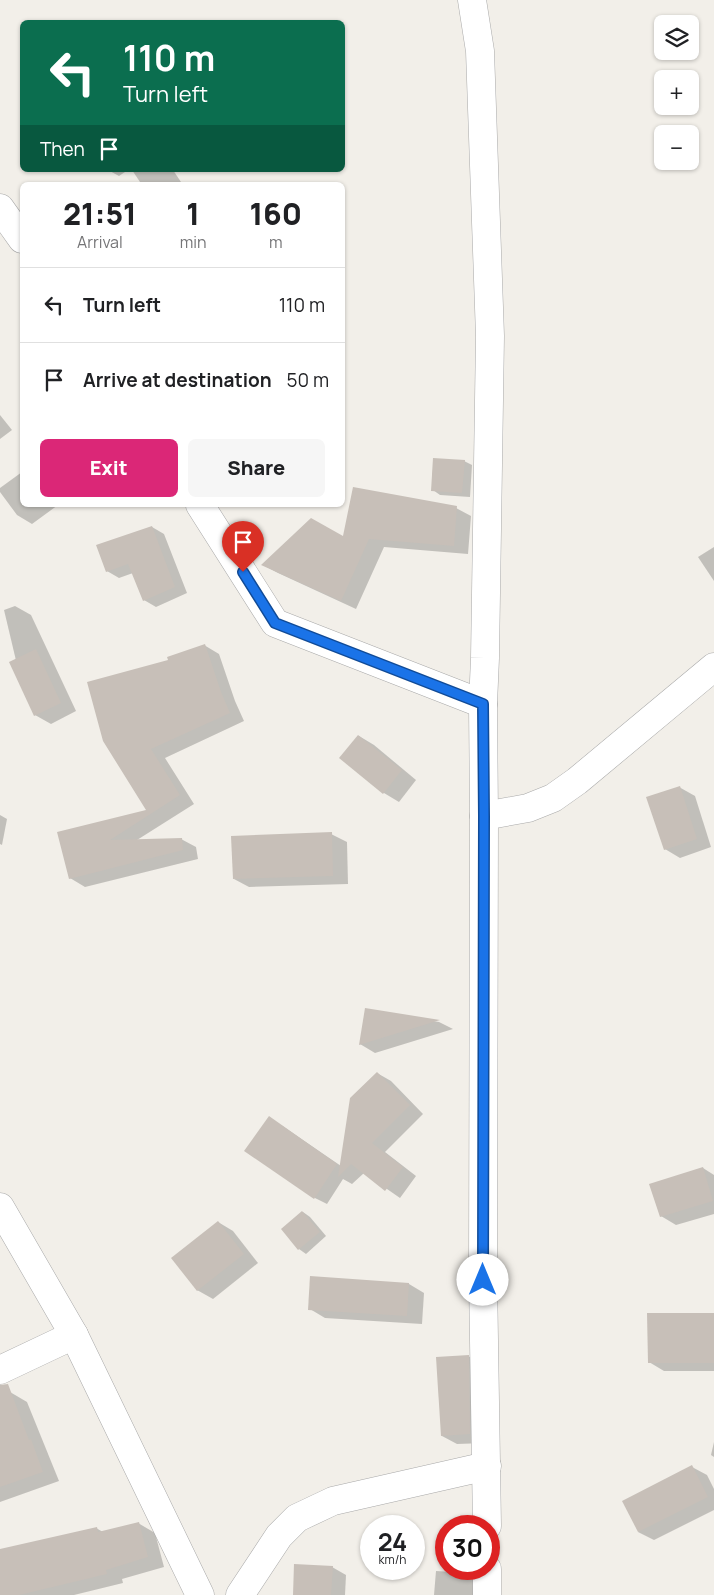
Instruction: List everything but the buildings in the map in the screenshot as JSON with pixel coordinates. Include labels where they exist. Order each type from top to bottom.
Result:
[{"type":"street","points":[[472,0],[480,51],[490,336],[483,704],[483,1280],[487,1515]]},
{"type":"street","points":[[0,208],[20,236]]},
{"type":"street","points":[[201,507],[275,623],[483,704]]},
{"type":"street","points":[[484,816],[528,808],[553,798],[577,781],[714,667]]},
{"type":"street","points":[[0,1207],[74,1335],[200,1595]]},
{"type":"street","points":[[0,1370],[74,1335]]},
{"type":"street","points":[[240,1595],[279,1536],[297,1518],[333,1501],[487,1466]]},
{"type":"street","points":[[487,1580],[487,1595]]},
{"type":"route","points":[[243,572],[275,623],[483,704],[483,1280]]}]
